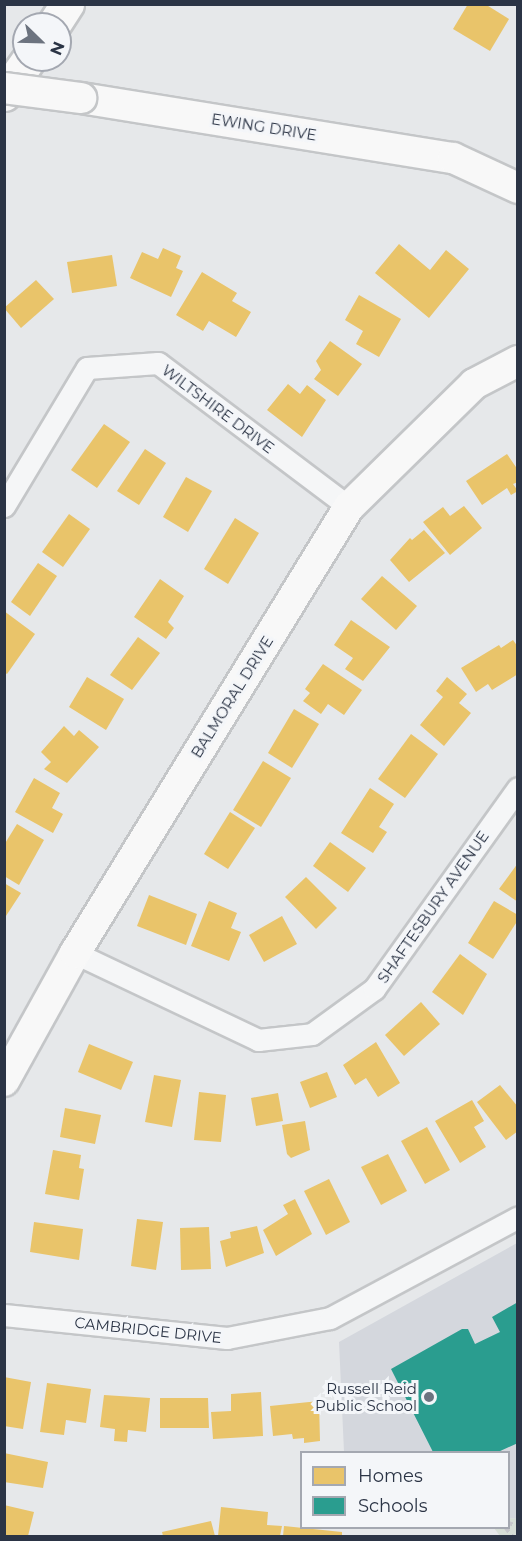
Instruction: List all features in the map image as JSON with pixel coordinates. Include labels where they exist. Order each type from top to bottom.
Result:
[{"type":"highway","points":[[4,94],[20,72]]},
{"type":"street","name":"EWING DRIVE","points":[[4,88],[81,98],[453,158],[518,188]]},
{"type":"street","name":"BALMORAL DRIVE","points":[[4,1081],[75,953],[349,507],[474,384],[518,361]]},
{"type":"street","name":"WILTSHIRE DRIVE","points":[[4,506],[87,368],[158,363],[349,507]]},
{"type":"street","name":"SHAFTESBURY AVENUE","points":[[75,953],[258,1040],[312,1034],[374,989],[518,788]]},
{"type":"street","name":"CAMBRIDGE DRIVE","points":[[4,1315],[227,1338],[330,1318],[518,1217]]},
{"type":"shaded area","name":"Russell Reid Public School","points":[[517,1243],[517,1519],[510,1518],[510,1451],[344,1451],[339,1342]]},
{"type":"shaded area","points":[[510,1518],[517,1519],[517,1536],[500,1536],[495,1529],[510,1529]]},
{"type":"building: Homes","points":[[468,4],[485,4],[509,19],[490,51],[453,29]]},
{"type":"building: Homes","points":[[399,244],[430,270],[446,250],[469,269],[429,318],[375,273]]},
{"type":"building: Homes","points":[[163,248],[181,256],[176,268],[183,271],[171,297],[130,278],[142,252],[158,259]]},
{"type":"building: Homes","points":[[112,255],[117,286],[72,293],[67,262]]},
{"type":"building: Homes","points":[[202,272],[237,293],[232,301],[251,312],[236,337],[209,321],[203,331],[176,315]]},
{"type":"building: Homes","points":[[36,280],[54,299],[21,328],[4,308]]},
{"type":"building: Homes","points":[[359,295],[401,319],[379,357],[356,344],[363,331],[345,320]]},
{"type":"building: Homes","points":[[330,341],[362,364],[338,396],[314,379],[321,370],[316,361]]},
{"type":"building: Homes","points":[[288,384],[300,394],[307,385],[326,400],[302,437],[267,410]]},
{"type":"building: Homes","points":[[104,424],[130,442],[97,488],[71,470]]},
{"type":"building: Homes","points":[[145,449],[166,463],[139,505],[117,491]]},
{"type":"building: Homes","points":[[507,454],[518,470],[518,482],[513,484],[518,491],[511,495],[507,488],[482,505],[466,481]]},
{"type":"building: Homes","points":[[186,477],[212,491],[188,532],[163,517]]},
{"type":"building: Homes","points":[[464,506],[482,528],[450,555],[423,522],[443,507],[450,516]]},
{"type":"building: Homes","points":[[69,514],[90,529],[63,567],[42,552]]},
{"type":"building: Homes","points":[[235,518],[259,533],[228,584],[204,569]]},
{"type":"building: Homes","points":[[424,530],[445,553],[409,582],[390,560],[410,538],[412,540]]},
{"type":"building: Homes","points":[[38,563],[57,576],[30,616],[11,602]]},
{"type":"building: Homes","points":[[382,576],[417,606],[396,630],[361,599]]},
{"type":"building: Homes","points":[[160,579],[184,596],[168,622],[174,628],[166,639],[134,617]]},
{"type":"building: Homes","points":[[4,611],[35,634],[7,674],[4,672]]},
{"type":"building: Homes","points":[[351,620],[390,647],[363,681],[345,669],[353,658],[334,645]]},
{"type":"building: Homes","points":[[138,637],[160,653],[132,690],[110,675]]},
{"type":"building: Homes","points":[[513,640],[518,647],[518,674],[492,690],[488,684],[476,692],[461,668],[499,645],[501,648]]},
{"type":"building: Homes","points":[[323,664],[362,690],[344,715],[328,704],[321,714],[303,701],[310,693],[305,689]]},
{"type":"building: Homes","points":[[87,677],[124,699],[106,730],[69,707]]},
{"type":"building: Homes","points":[[447,677],[467,694],[459,703],[471,713],[444,746],[420,725],[443,697],[436,691]]},
{"type":"building: Homes","points":[[294,709],[319,724],[292,768],[268,753]]},
{"type":"building: Homes","points":[[64,726],[74,736],[79,730],[99,747],[67,783],[44,769],[51,762],[41,752]]},
{"type":"building: Homes","points":[[411,734],[438,754],[405,798],[378,779]]},
{"type":"building: Homes","points":[[263,761],[291,778],[261,827],[233,810]]},
{"type":"building: Homes","points":[[34,778],[60,793],[52,808],[63,814],[53,833],[15,812]]},
{"type":"building: Homes","points":[[370,788],[394,804],[379,827],[387,832],[373,853],[341,833]]},
{"type":"building: Homes","points":[[230,812],[255,828],[228,869],[204,854]]},
{"type":"building: Homes","points":[[17,824],[44,840],[19,885],[4,876],[4,845]]},
{"type":"building: Homes","points":[[330,842],[366,868],[348,892],[313,866]]},
{"type":"building: Homes","points":[[518,863],[518,902],[499,889]]},
{"type":"building: Homes","points":[[306,877],[337,908],[316,929],[285,897]]},
{"type":"building: Homes","points":[[4,883],[21,893],[4,919]]},
{"type":"building: Homes","points":[[149,895],[197,914],[186,945],[137,926]]},
{"type":"building: Homes","points":[[209,901],[237,913],[231,928],[241,932],[229,961],[191,946]]},
{"type":"building: Homes","points":[[494,901],[518,915],[518,920],[493,959],[468,943]]},
{"type":"building: Homes","points":[[282,916],[297,944],[264,962],[249,935]]},
{"type":"building: Homes","points":[[460,954],[487,974],[463,1015],[432,992]]},
{"type":"building: Homes","points":[[421,1002],[440,1024],[404,1056],[385,1035]]},
{"type":"building: Homes","points":[[376,1042],[400,1083],[378,1097],[366,1078],[355,1085],[343,1065]]},
{"type":"building: Homes","points":[[89,1044],[133,1062],[121,1090],[78,1072]]},
{"type":"building: Homes","points":[[327,1072],[337,1097],[310,1108],[300,1082]]},
{"type":"building: Homes","points":[[154,1075],[181,1080],[172,1127],[145,1122]]},
{"type":"building: Homes","points":[[500,1085],[518,1107],[518,1131],[506,1140],[477,1102]]},
{"type":"building: Homes","points":[[199,1092],[226,1095],[221,1142],[194,1140]]},
{"type":"building: Homes","points":[[278,1093],[283,1121],[256,1126],[251,1098]]},
{"type":"building: Homes","points":[[472,1100],[484,1121],[474,1127],[486,1147],[460,1163],[435,1121]]},
{"type":"building: Homes","points":[[65,1108],[101,1115],[95,1144],[60,1137]]},
{"type":"building: Homes","points":[[305,1121],[310,1150],[291,1158],[287,1154],[282,1125]]},
{"type":"building: Homes","points":[[427,1127],[450,1170],[425,1184],[401,1141]]},
{"type":"building: Homes","points":[[53,1150],[81,1155],[79,1168],[84,1169],[79,1200],[45,1194]]},
{"type":"building: Homes","points":[[388,1154],[407,1191],[381,1205],[361,1167]]},
{"type":"building: Homes","points":[[329,1179],[350,1222],[326,1235],[304,1191]]},
{"type":"building: Homes","points":[[295,1199],[312,1234],[276,1256],[263,1230],[288,1214],[283,1205]]},
{"type":"building: Homes","points":[[137,1219],[163,1222],[156,1270],[131,1266]]},
{"type":"building: Homes","points":[[34,1222],[83,1229],[79,1260],[30,1252]]},
{"type":"building: Homes","points":[[257,1226],[264,1253],[226,1267],[220,1241],[231,1238],[230,1232]]},
{"type":"building: Homes","points":[[209,1227],[211,1269],[181,1270],[180,1228]]},
{"type":"building: Homes","points":[[4,1377],[31,1382],[23,1429],[4,1426]]},
{"type":"building: Homes","points":[[47,1383],[91,1389],[86,1423],[66,1420],[64,1435],[40,1432]]},
{"type":"building: Homes","points":[[261,1392],[263,1436],[213,1439],[211,1412],[231,1411],[231,1394]]},
{"type":"building: Homes","points":[[104,1395],[150,1398],[146,1432],[128,1430],[127,1442],[114,1441],[115,1429],[100,1427]]},
{"type":"building: Homes","points":[[160,1398],[208,1398],[209,1428],[160,1428]]},
{"type":"building: Homes","points":[[319,1401],[320,1441],[304,1443],[304,1438],[293,1439],[292,1434],[273,1436],[270,1406]]},
{"type":"building: Homes","points":[[4,1453],[48,1462],[43,1488],[4,1482]]},
{"type":"building: Homes","points":[[4,1505],[34,1512],[28,1536],[4,1536]]},
{"type":"building: Homes","points":[[221,1507],[268,1512],[267,1525],[282,1526],[280,1536],[218,1536]]},
{"type":"building: Homes","points":[[211,1521],[215,1536],[163,1536],[162,1532]]},
{"type":"building: Homes","points":[[284,1526],[342,1532],[342,1536],[283,1536]]},
{"type":"building: Schools","points":[[518,1302],[518,1443],[500,1451],[432,1451],[391,1369],[462,1329],[468,1329],[475,1344],[500,1332],[492,1317]]},
{"type":"place","name":"Russell Reid Public School","points":[[429,1397]]}]
